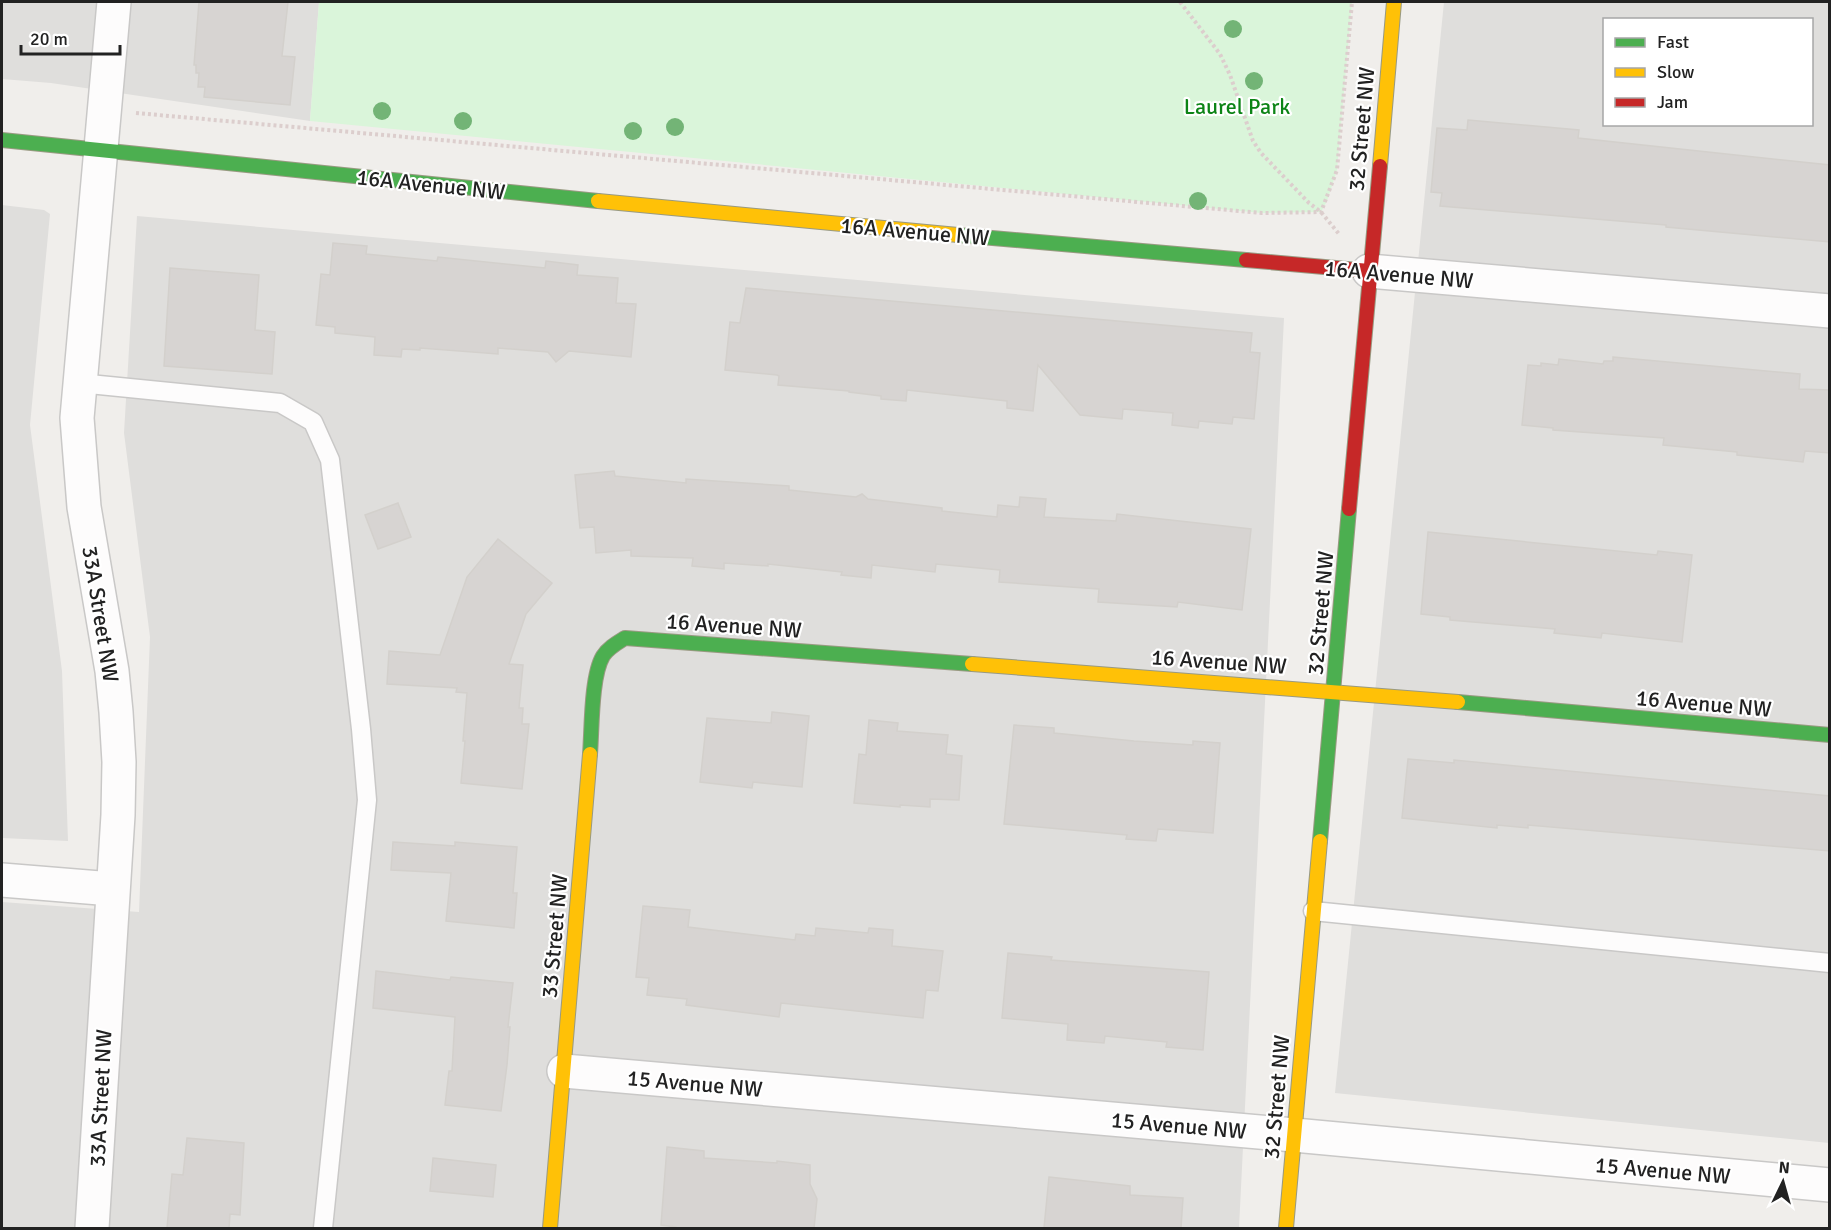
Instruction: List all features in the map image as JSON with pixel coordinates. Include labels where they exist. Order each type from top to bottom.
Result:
[{"type":"street","name":"33A Street NW","points":[[92,1228],[119,804],[119,762],[117,712],[112,671],[84,507],[79,455],[79,383],[106,110],[114,2]]},
{"type":"street","name":"32 Street NW","points":[[1286,1228],[1394,2]]},
{"type":"street","name":"16A Avenue NW","points":[[2,140],[705,212],[1830,311]]},
{"type":"street","name":"16 Avenue NW","points":[[608,648],[626,638],[1335,691],[1830,735]]},
{"type":"street","name":"33 Street NW","points":[[550,1228],[596,681],[599,665],[608,648]]},
{"type":"street","points":[[2,880],[112,889]]},
{"type":"street","name":"15 Avenue NW","points":[[564,1071],[1830,1185]]},
{"type":"lane","points":[[79,383],[280,403],[313,422],[330,460],[367,800],[323,1228]]},
{"type":"lane","points":[[1313,911],[1830,963]]},
{"type":"path","points":[[1180,2],[1220,54],[1230,75],[1253,141],[1261,153],[1309,203],[1322,212],[1370,272]]},
{"type":"path","points":[[1322,212],[1337,170],[1352,2]]},
{"type":"path","points":[[106,110],[1262,213],[1322,212]]},
{"type":"shaded area","points":[[2,2],[319,2],[310,121],[51,83],[2,79]]},
{"type":"shaded area","points":[[1444,2],[1829,2],[1829,1143],[1335,1093]]},
{"type":"shaded area","points":[[2,205],[44,210],[50,214],[30,425],[62,671],[68,841],[2,838]]},
{"type":"shaded area","points":[[137,216],[1284,318],[1239,1228],[2,1228],[2,902],[139,912],[150,637],[124,433]]},
{"type":"green space","name":"Laurel Park","points":[[319,2],[1352,2],[1337,170],[1327,201],[1321,212],[1262,213],[310,121]]},
{"type":"building","points":[[199,2],[288,2],[282,56],[295,57],[290,105],[204,97],[205,87],[198,87],[199,73],[196,73],[196,65],[194,65]]},
{"type":"building","points":[[1468,120],[1579,130],[1578,138],[1830,165],[1830,242],[1666,227],[1666,225],[1440,206],[1442,193],[1431,192],[1437,128],[1467,130]]},
{"type":"building","points":[[333,243],[367,246],[366,254],[437,261],[438,257],[545,268],[546,261],[578,265],[577,275],[618,278],[616,303],[636,304],[631,357],[569,351],[556,362],[548,352],[498,348],[498,354],[420,348],[420,350],[402,349],[401,357],[374,355],[375,337],[335,333],[335,327],[316,325],[321,274],[330,275]]},
{"type":"building","points":[[170,268],[259,275],[255,330],[275,332],[272,374],[164,366]]},
{"type":"building","points":[[746,288],[1252,333],[1250,352],[1260,353],[1254,419],[1233,417],[1232,424],[1199,421],[1198,428],[1172,425],[1173,413],[1123,409],[1122,419],[1080,415],[1038,365],[1033,411],[1007,408],[1007,401],[907,390],[906,401],[881,399],[881,396],[849,391],[778,385],[779,376],[777,375],[725,370],[730,322],[740,323]]},
{"type":"building","points":[[1613,357],[1800,374],[1799,389],[1830,390],[1830,453],[1805,451],[1803,462],[1737,455],[1737,452],[1663,445],[1664,438],[1553,430],[1553,428],[1522,425],[1528,365],[1541,366],[1541,363],[1558,365],[1559,359],[1603,364],[1604,361],[1613,361]]},
{"type":"building","points":[[614,471],[615,476],[686,483],[686,479],[789,486],[789,490],[856,497],[862,494],[868,499],[997,517],[998,505],[1019,507],[1020,497],[1046,499],[1044,517],[1116,521],[1117,514],[1251,529],[1242,610],[1178,602],[1177,607],[1098,602],[1099,589],[999,582],[1000,570],[936,564],[935,572],[872,565],[871,578],[841,575],[842,572],[768,564],[768,566],[724,563],[724,569],[692,566],[693,558],[631,556],[631,550],[596,553],[594,527],[580,528],[575,475]]},
{"type":"building","points":[[398,503],[411,537],[378,549],[365,515]]},
{"type":"building","points":[[1428,532],[1657,555],[1658,551],[1692,555],[1682,642],[1602,633],[1601,638],[1554,633],[1555,629],[1450,620],[1450,617],[1421,614]]},
{"type":"building","points":[[498,539],[552,583],[526,614],[509,664],[523,665],[519,708],[523,708],[522,724],[529,724],[522,789],[461,783],[467,693],[456,692],[457,688],[387,684],[389,651],[440,655],[467,577]]},
{"type":"building","points":[[772,712],[809,716],[802,787],[753,782],[752,788],[700,782],[707,718],[771,723]]},
{"type":"building","points":[[869,720],[898,723],[897,731],[948,735],[946,754],[962,756],[959,800],[930,799],[930,807],[854,803],[859,754],[866,755]]},
{"type":"building","points":[[1014,725],[1054,728],[1054,733],[1134,741],[1193,745],[1193,741],[1220,743],[1213,833],[1158,829],[1156,841],[1126,839],[1127,835],[1004,824]]},
{"type":"building","points":[[1408,759],[1454,763],[1454,760],[1830,796],[1830,851],[1528,825],[1528,828],[1497,825],[1497,828],[1402,818]]},
{"type":"building","points":[[393,842],[455,846],[455,842],[517,847],[513,893],[517,893],[514,928],[446,921],[451,873],[391,870]]},
{"type":"building","points":[[643,906],[690,910],[688,927],[795,940],[796,934],[815,936],[816,928],[868,933],[869,928],[893,930],[892,946],[943,951],[938,991],[926,990],[923,1018],[781,1003],[779,1017],[686,1005],[687,999],[647,995],[649,978],[636,977]]},
{"type":"building","points":[[1008,953],[1052,957],[1051,960],[1209,972],[1203,1050],[1166,1047],[1167,1042],[1105,1036],[1104,1043],[1067,1040],[1068,1024],[1002,1018]]},
{"type":"building","points":[[376,971],[450,980],[451,977],[513,983],[501,1111],[445,1105],[449,1071],[452,1071],[455,1017],[373,1008]]},
{"type":"building","points":[[187,1138],[244,1143],[240,1215],[230,1214],[229,1228],[167,1228],[172,1174],[183,1175]]},
{"type":"building","points":[[667,1147],[704,1151],[704,1158],[777,1163],[777,1161],[810,1165],[810,1184],[817,1199],[814,1228],[676,1228],[661,1225]]},
{"type":"building","points":[[433,1158],[496,1165],[493,1197],[430,1191]]},
{"type":"building","points":[[1049,1177],[1130,1186],[1130,1195],[1183,1198],[1181,1228],[1044,1228]]},
{"type":"traffic: fast","points":[[2,140],[598,201]]},
{"type":"traffic: fast","points":[[958,235],[1246,260]]},
{"type":"traffic: fast","points":[[1320,841],[1349,509]]},
{"type":"traffic: fast","points":[[590,754],[594,689],[599,665],[607,651],[625,638],[972,664]]},
{"type":"traffic: fast","points":[[1458,702],[1830,735]]},
{"type":"traffic: slow","points":[[1380,166],[1394,2]]},
{"type":"traffic: slow","points":[[598,201],[958,235]]},
{"type":"traffic: slow","points":[[972,664],[1458,702]]},
{"type":"traffic: slow","points":[[550,1228],[590,754]]},
{"type":"traffic: slow","points":[[1286,1228],[1320,841]]},
{"type":"traffic: jam","points":[[1349,509],[1380,166]]},
{"type":"traffic: jam","points":[[1246,260],[1369,271]]}]
